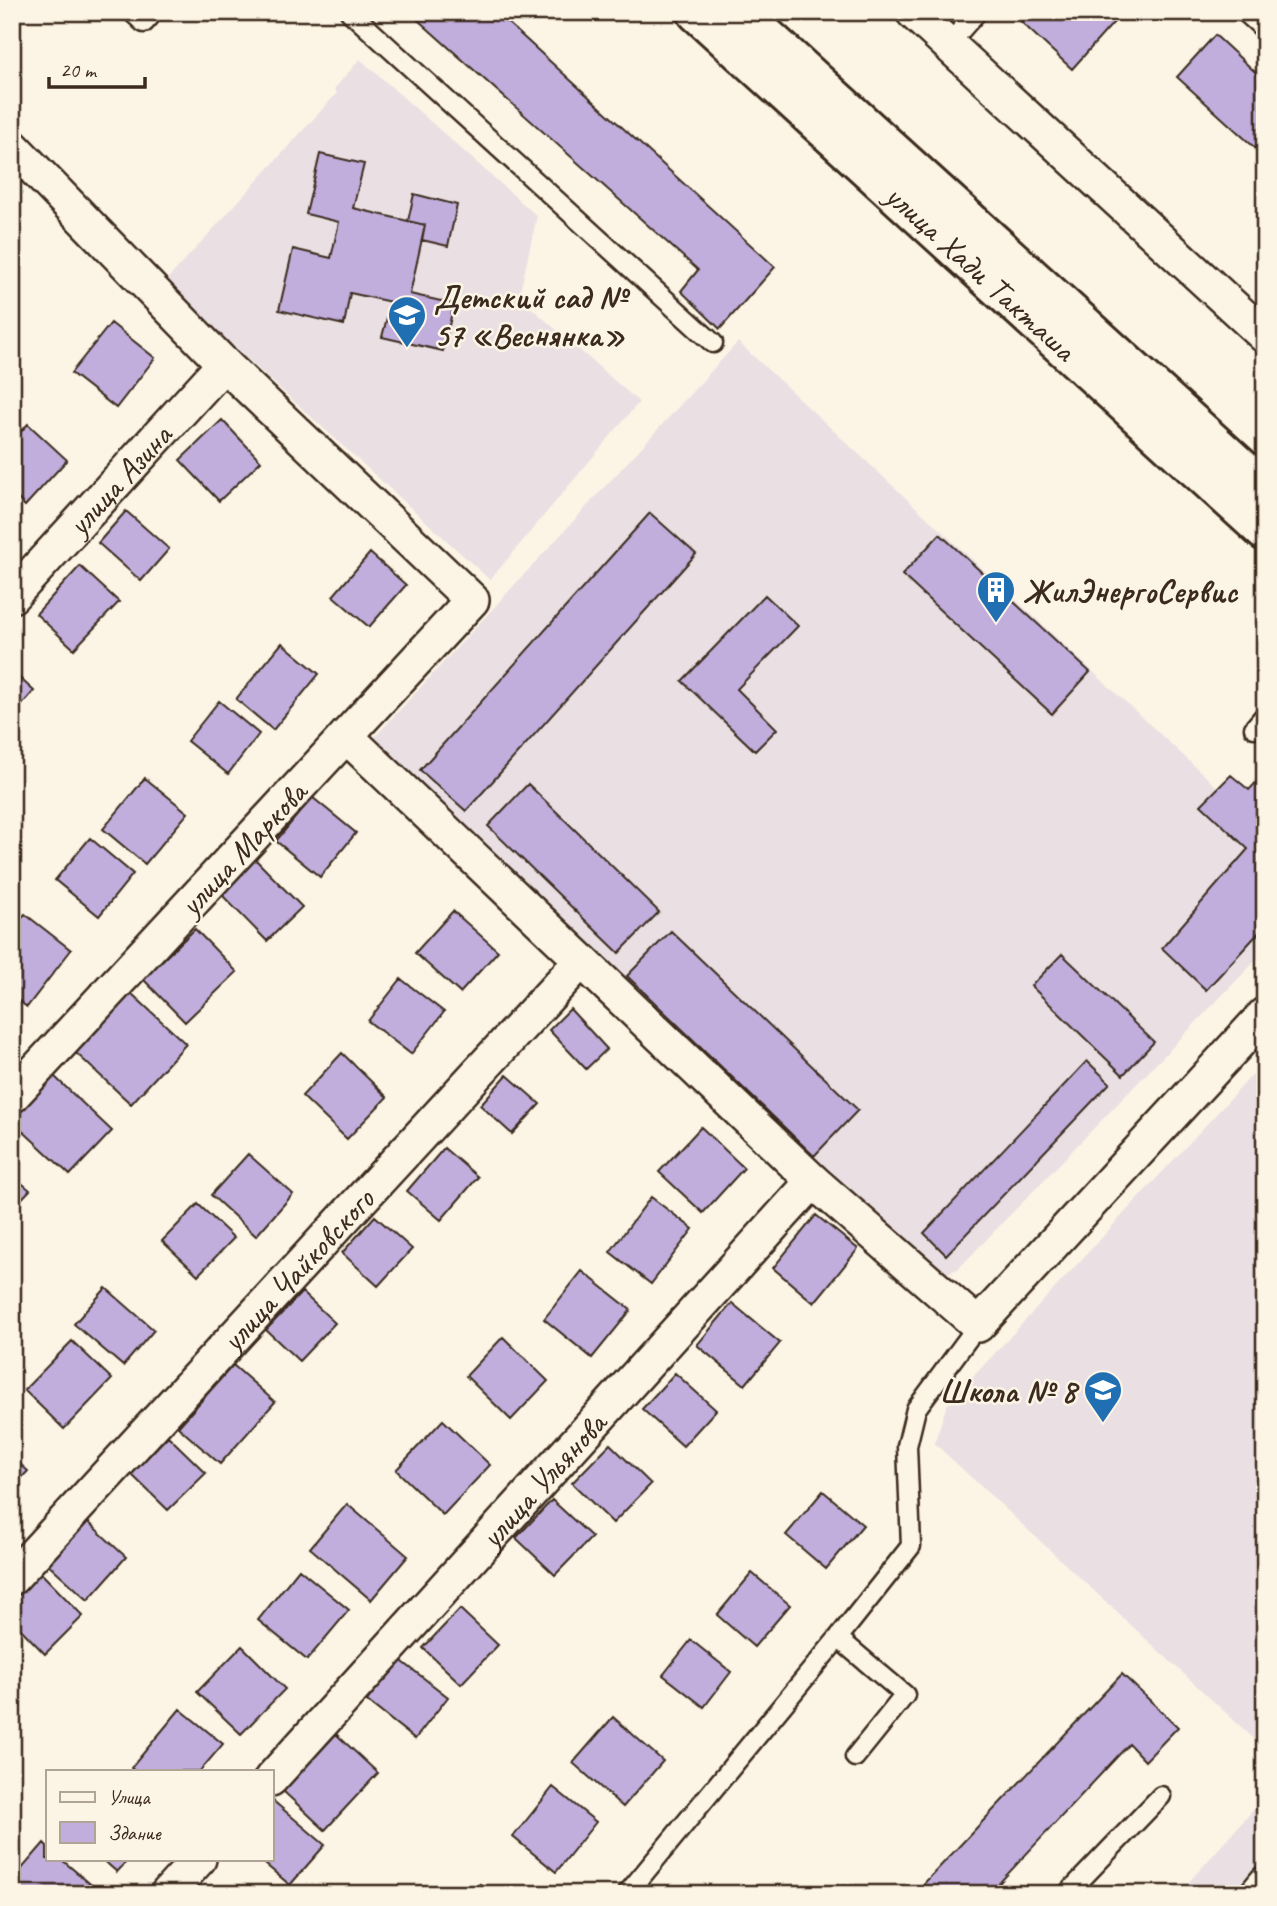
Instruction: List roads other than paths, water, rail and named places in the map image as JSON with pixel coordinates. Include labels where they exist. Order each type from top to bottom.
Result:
[{"type":"main road","name":"улица Хади Такташа","points":[[697,12],[1265,531]]},
{"type":"main road","name":"улица Хади Такташа","points":[[739,12],[1265,490]]},
{"type":"street","points":[[913,12],[1265,336]]},
{"type":"street","points":[[12,146],[224,364]]},
{"type":"street","name":"улица Азина","points":[[12,596],[224,364]]},
{"type":"street","name":"улица Маркова","points":[[12,1096],[472,600],[224,364]]},
{"type":"street","points":[[346,736],[813,1181],[978,1325],[1265,1014]]},
{"type":"street","name":"улица Чайковского","points":[[12,1578],[582,961]]},
{"type":"street","name":"улица Ульянова","points":[[273,1777],[813,1181]]},
{"type":"street","points":[[167,1894],[198,1860]]},
{"type":"lane","points":[[132,12],[144,23],[154,12]]},
{"type":"lane","points":[[350,12],[713,343]]},
{"type":"lane","points":[[948,45],[977,12]]},
{"type":"lane","points":[[1245,12],[1265,30]]},
{"type":"lane","points":[[627,1894],[911,1546],[907,1446],[916,1409],[978,1325]]},
{"type":"lane","points":[[838,1638],[905,1695],[855,1757]]},
{"type":"lane","points":[[1067,1894],[1161,1796]]},
{"type":"lane","points":[[1247,1894],[1261,1877]]},
{"type":"place","name":"Детский сад № 57 «Веснянка»","points":[[407,349]]},
{"type":"place","name":"ЖилЭнергоСервис","points":[[996,624]]},
{"type":"place","name":"Школа № 8","points":[[1103,1424]]}]
